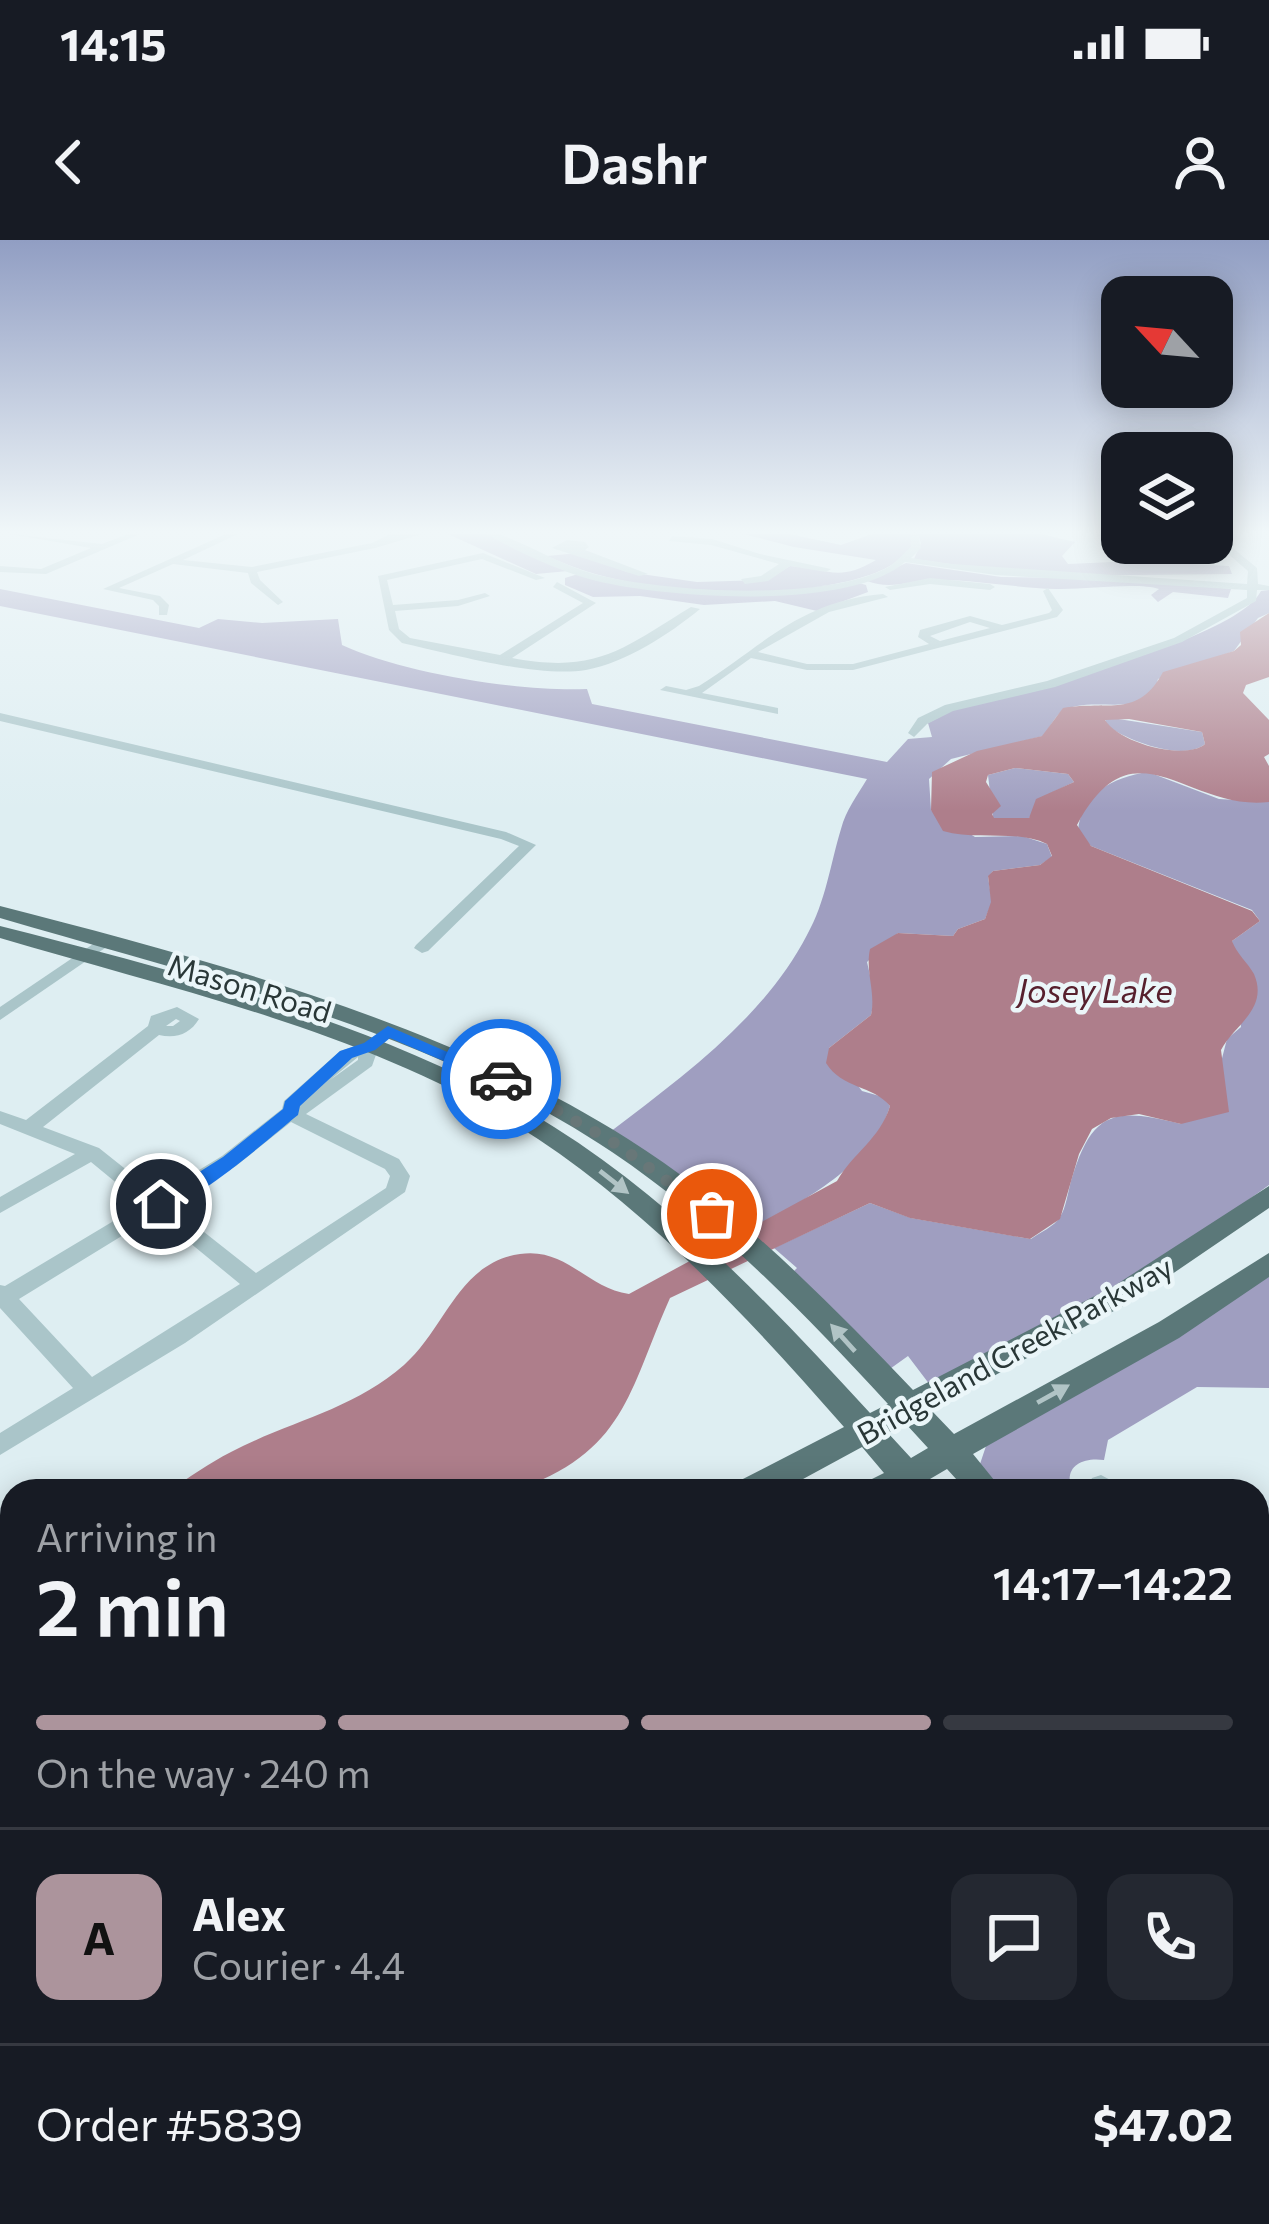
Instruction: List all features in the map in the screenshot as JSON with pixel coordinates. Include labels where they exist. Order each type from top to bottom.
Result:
[{"type":"main road","name":"Mason Road","points":[[0,912],[379,1039],[546,1132],[679,1234],[744,1295],[865,1430],[897,1479]]},
{"type":"main road","name":"Mason Road","points":[[0,932],[379,1039],[447,1053],[571,1116],[633,1155],[778,1270],[976,1479]]},
{"type":"main road","name":"Bridgeland Creek Parkway","points":[[773,1479],[1124,1293],[1269,1195]]},
{"type":"main road","name":"Bridgeland Creek Parkway","points":[[912,1479],[950,1451],[1168,1330],[1269,1262]]},
{"type":"street","points":[[394,627],[406,641],[560,668],[601,664],[664,627]]},
{"type":"street","points":[[500,659],[553,627]]},
{"type":"street","points":[[690,693],[705,689],[750,654],[797,627]]},
{"type":"street","points":[[939,645],[924,637],[924,632],[943,627]]},
{"type":"street","points":[[997,627],[1002,628]]},
{"type":"street","points":[[750,654],[807,667],[842,668],[1007,627]]},
{"type":"street","points":[[914,733],[922,721],[949,708],[1051,684],[1113,658],[1178,640],[1192,627]]},
{"type":"street","points":[[666,690],[773,711]]},
{"type":"street","points":[[0,717],[529,845],[422,947]]},
{"type":"street","points":[[0,1015],[102,943]]},
{"type":"street","points":[[29,1128],[157,1028]]},
{"type":"street","points":[[90,1391],[2,1297],[229,1161],[290,1112],[304,1109],[366,1061],[379,1039]]},
{"type":"street","points":[[0,1445],[387,1199],[400,1181],[392,1164],[290,1112]]},
{"type":"street","points":[[546,1132],[571,1116]]},
{"type":"street","points":[[0,1117],[92,1153],[256,1285]]},
{"type":"street","points":[[0,1206],[92,1153]]},
{"type":"shaded area","points":[[103,627],[339,627],[342,645],[428,672],[496,684],[587,689],[592,704],[887,762],[908,739],[932,737],[928,723],[953,710],[1120,662],[1214,627],[1252,627],[1234,651],[1158,679],[1143,700],[1072,707],[1058,715],[1043,736],[951,759],[929,779],[931,810],[975,837],[1022,836],[1047,844],[1052,857],[1040,865],[993,871],[988,877],[992,902],[985,919],[958,929],[953,936],[898,933],[867,962],[875,997],[871,1015],[829,1048],[862,1091],[883,1097],[890,1106],[881,1127],[853,1163],[754,1229],[610,1132],[719,1044],[789,965],[823,896],[843,822],[867,779]]},
{"type":"shaded area","points":[[1105,719],[1202,732],[1205,744],[1184,751],[1156,747],[1107,726]]},
{"type":"shaded area","points":[[1015,768],[1068,774],[1074,782],[1043,797],[1029,818],[993,818],[988,775]]},
{"type":"shaded area","points":[[1148,772],[1219,799],[1269,802],[1269,1185],[1159,1264],[930,1385],[908,1356],[887,1371],[792,1273],[797,1268],[774,1248],[870,1203],[911,1218],[1031,1239],[1060,1217],[1079,1158],[1097,1128],[1122,1116],[1181,1124],[1220,1066],[1227,1039],[1241,1027],[1232,941],[1260,921],[1252,910],[1091,846],[1078,832],[1085,807],[1101,790]]},
{"type":"shaded area","points":[[1269,1274],[1269,1388],[1197,1387],[1108,1440],[1104,1460],[1076,1465],[1070,1479],[992,1479],[980,1464],[986,1446]]},
{"type":"water","name":"Josey Lake","points":[[1248,627],[1269,627],[1269,677],[1246,685],[1243,693],[1269,720],[1269,754],[1264,757],[1269,766],[1269,802],[1212,795],[1141,773],[1120,778],[1098,794],[1077,825],[1091,846],[1252,911],[1260,921],[1232,941],[1254,974],[1257,997],[1221,1050],[1229,1112],[1181,1124],[1139,1114],[1111,1118],[1092,1129],[1079,1154],[1060,1219],[1030,1239],[910,1218],[870,1203],[670,1298],[618,1416],[579,1458],[543,1479],[187,1479],[231,1452],[342,1404],[384,1380],[418,1350],[467,1283],[499,1260],[520,1254],[551,1256],[629,1294],[837,1181],[880,1128],[890,1106],[840,1078],[826,1063],[829,1048],[871,1015],[870,949],[898,933],[953,936],[958,929],[985,919],[991,902],[988,876],[993,871],[1040,865],[1052,856],[1047,844],[1035,840],[943,831],[931,810],[932,772],[977,751],[1042,736],[1063,708],[1133,702],[1163,672],[1241,645],[1240,632]],"holes":[[[1129,719],[1202,732],[1205,744],[1196,749],[1168,750],[1124,736],[1105,720]],[[1015,768],[1068,774],[1074,782],[1036,799],[1029,818],[994,818],[992,814],[1001,806],[986,782],[988,775]]]},
{"type":"way so far","points":[[501,1079],[618,1145],[712,1214]]},
{"type":"route","points":[[161,1204],[229,1161],[292,1111],[291,1105],[346,1055],[370,1047],[388,1031],[501,1079]]}]
